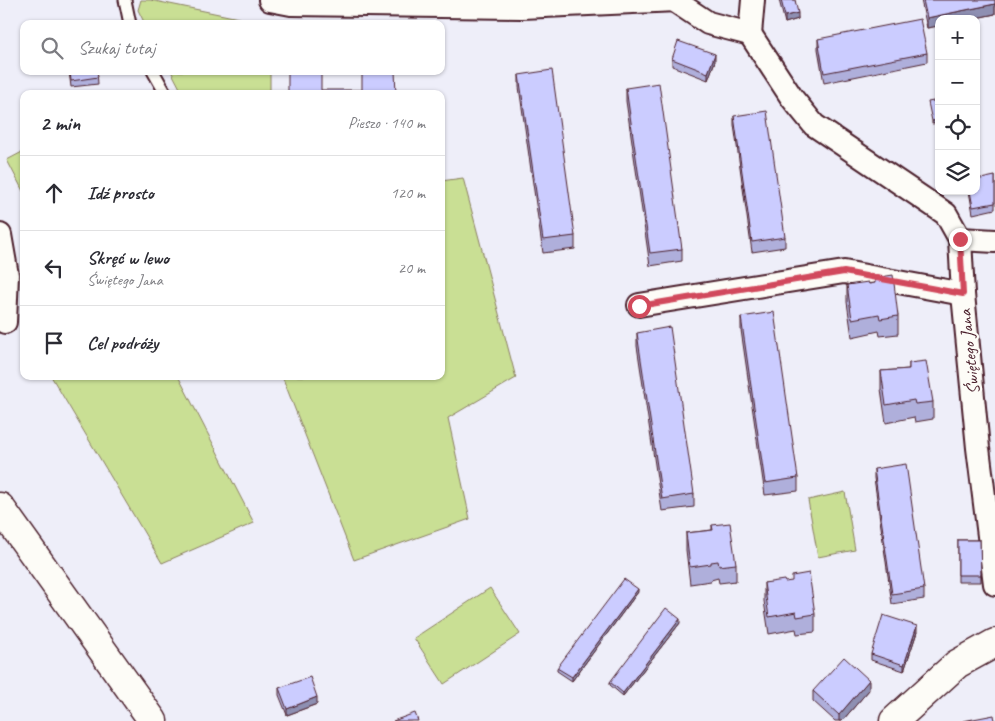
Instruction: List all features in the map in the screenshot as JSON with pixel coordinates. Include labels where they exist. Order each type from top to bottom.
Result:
[{"type":"main road","points":[[0,507],[153,721]]},
{"type":"main road","points":[[894,721],[957,664],[995,643]]},
{"type":"street","points":[[270,0],[291,4],[522,7],[676,0],[708,23],[750,34],[753,0]]},
{"type":"street","name":"Świętego Jana","points":[[750,34],[792,98],[814,125],[946,214],[960,239],[963,294],[978,448],[995,584]]},
{"type":"street","points":[[0,235],[7,275],[5,322]]},
{"type":"street","points":[[960,239],[995,241]]},
{"type":"street","points":[[639,306],[844,272],[963,294]]},
{"type":"lane","points":[[125,0],[129,20]]},
{"type":"lane","points":[[155,75],[164,90]]},
{"type":"green space","points":[[141,0],[150,0],[248,20],[143,20],[138,10]]},
{"type":"green space","points":[[173,75],[270,75],[270,90],[181,90]]},
{"type":"green space","points":[[20,153],[20,185],[7,160]]},
{"type":"green space","points":[[463,178],[516,378],[448,418],[470,519],[354,560],[284,380],[445,380],[445,180]]},
{"type":"green space","points":[[53,380],[180,380],[254,523],[162,563]]},
{"type":"green space","points":[[845,492],[855,550],[818,557],[808,500]]},
{"type":"green space","points":[[490,588],[520,634],[444,684],[414,638]]},
{"type":"building","points":[[781,0],[795,0],[798,13],[785,16]]},
{"type":"building","points":[[923,0],[995,0],[995,4],[927,18]]},
{"type":"building","points":[[920,19],[927,53],[824,73],[818,39]]},
{"type":"building","points":[[678,41],[715,54],[708,73],[672,59]]},
{"type":"building","points":[[552,70],[575,236],[543,240],[519,75]]},
{"type":"building","points":[[70,75],[98,75],[98,77],[71,81]]},
{"type":"building","points":[[288,75],[321,75],[321,90],[288,90]]},
{"type":"building","points":[[362,75],[395,75],[396,90],[362,90]]},
{"type":"building","points":[[659,83],[682,249],[650,253],[626,88]]},
{"type":"building","points":[[935,101],[935,121],[932,121],[928,102]]},
{"type":"building","points":[[767,111],[785,237],[752,242],[734,116]]},
{"type":"building","points":[[995,176],[995,203],[973,207],[971,195],[980,195],[980,179]]},
{"type":"building","points":[[893,275],[898,316],[880,319],[879,314],[852,319],[847,285],[875,283],[875,278]]},
{"type":"building","points":[[774,312],[798,478],[765,483],[741,317]]},
{"type":"building","points":[[670,327],[694,494],[662,499],[637,333]]},
{"type":"building","points":[[926,361],[933,402],[915,404],[914,400],[886,405],[881,371],[909,369],[909,363]]},
{"type":"building","points":[[906,464],[924,589],[892,594],[874,469]]},
{"type":"building","points":[[730,523],[736,564],[719,566],[718,561],[690,567],[686,533],[713,530],[712,525]]},
{"type":"building","points":[[958,540],[980,540],[981,575],[958,575]]},
{"type":"building","points":[[809,573],[815,614],[797,617],[796,612],[769,617],[764,583],[784,580],[785,582],[792,581],[792,576]]},
{"type":"building","points":[[624,579],[638,589],[572,677],[557,668]]},
{"type":"building","points":[[666,608],[680,619],[623,693],[610,682]]},
{"type":"building","points":[[883,615],[917,626],[904,665],[871,654]]},
{"type":"building","points":[[844,657],[869,680],[839,715],[813,691]]},
{"type":"building","points":[[310,677],[317,697],[287,709],[279,688]]},
{"type":"building","points":[[415,713],[418,721],[393,721]]},
{"type":"building","points":[[994,715],[995,721],[963,721]]},
{"type":"route","points":[[639,306],[844,272],[963,294],[960,239]]}]
